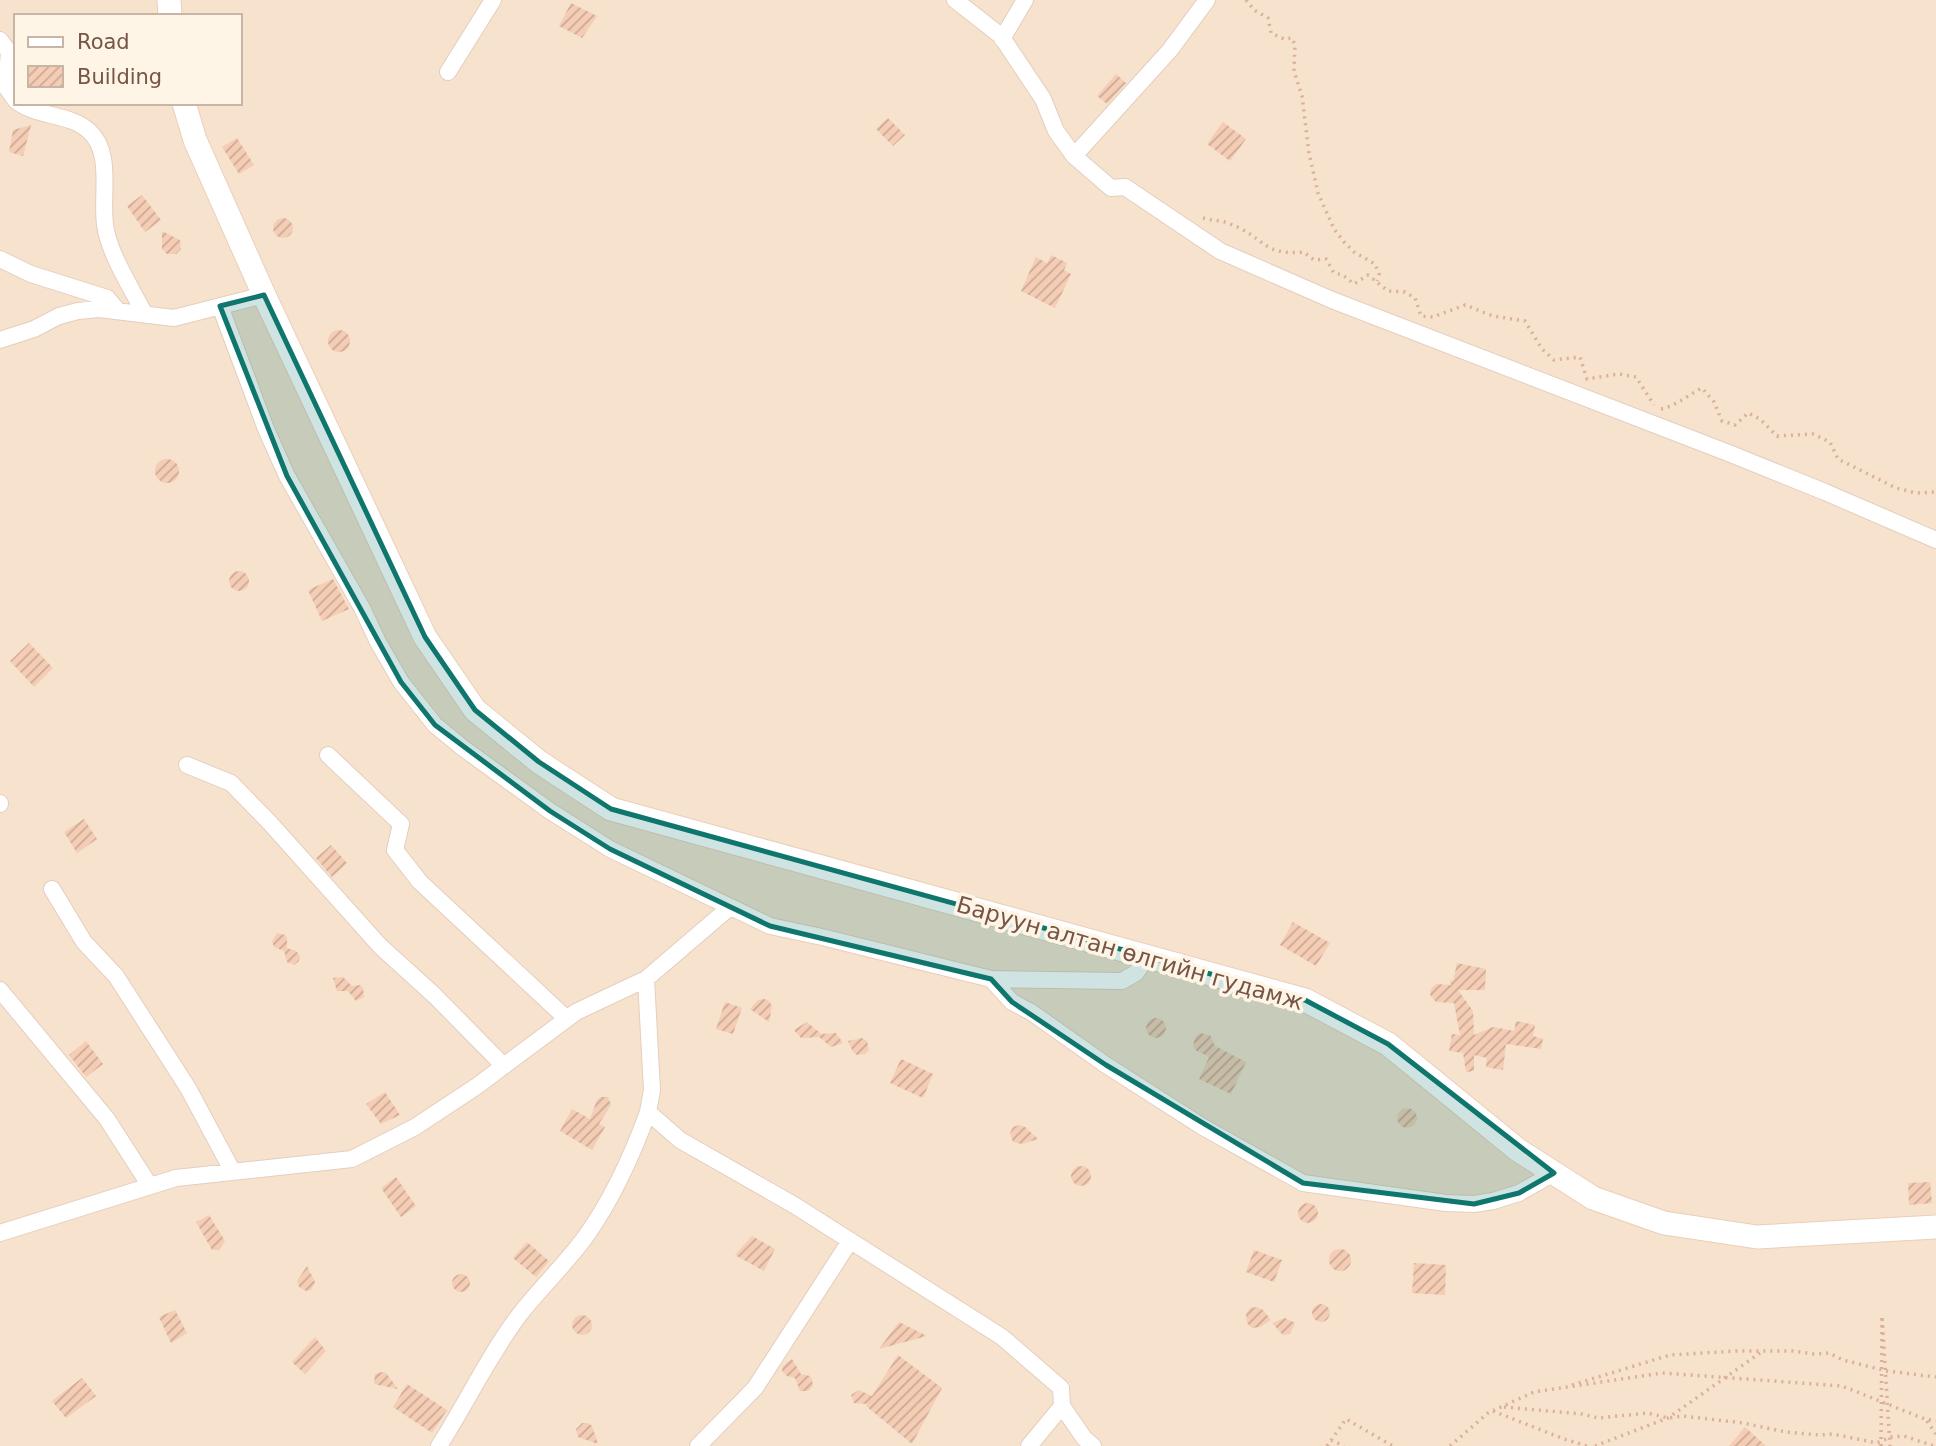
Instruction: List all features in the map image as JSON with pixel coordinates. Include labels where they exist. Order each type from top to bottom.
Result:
[{"type":"main road","name":"Баруун алтан өлгийн гудамж","points":[[185,105],[195,140],[264,295],[425,637],[475,710],[539,762],[611,809],[1305,1000],[1388,1044],[1518,1150],[1593,1198],[1664,1223],[1756,1237],[1936,1227]]},
{"type":"street","points":[[448,72],[494,0]]},
{"type":"street","points":[[955,0],[1002,38],[1043,99],[1056,131],[1074,156],[1111,188],[1125,187],[1220,251],[1332,300],[1825,492],[1936,540]]},
{"type":"street","points":[[1002,38],[1025,0]]},
{"type":"street","points":[[1074,156],[1170,50],[1207,0]]},
{"type":"street","points":[[0,40],[9,52],[6,87],[14,98]]},
{"type":"street","points":[[25,105],[85,127],[97,140],[102,153],[107,234],[144,313]]},
{"type":"street","points":[[0,259],[31,274],[107,298],[118,311]]},
{"type":"street","points":[[0,340],[78,311],[118,311],[174,318],[264,295]]},
{"type":"street","points":[[220,306],[266,429],[287,476],[401,682],[435,725],[550,811],[610,849],[770,926],[991,979],[1122,981],[1136,973],[1147,957]]},
{"type":"street","points":[[328,755],[401,824],[395,850],[420,883],[567,1019]]},
{"type":"street","points":[[187,765],[231,783],[380,946],[434,995],[504,1066]]},
{"type":"street","points":[[52,889],[84,942],[116,976],[188,1088],[233,1172]]},
{"type":"street","points":[[0,1233],[176,1178],[352,1159],[415,1126],[504,1066],[576,1012],[646,979],[729,908]]},
{"type":"street","points":[[439,1446],[480,1375],[521,1314],[586,1236],[614,1192],[634,1150],[648,1112],[652,1090],[646,979]]},
{"type":"street","points":[[991,979],[1012,1002],[1031,1012],[1106,1065],[1202,1127],[1303,1183],[1446,1203],[1474,1204],[1519,1193],[1554,1173]]},
{"type":"street","points":[[0,990],[107,1119],[150,1186]]},
{"type":"street","points":[[648,1112],[680,1140],[850,1241],[1002,1337],[1060,1388],[1062,1405],[1084,1438],[1093,1446]]},
{"type":"street","points":[[698,1446],[755,1388],[850,1241]]},
{"type":"street","points":[[1029,1446],[1062,1405]]},
{"type":"path","points":[[1246,0],[1254,10],[1268,18],[1271,33],[1284,39],[1292,38],[1295,46],[1294,71],[1302,96],[1309,153],[1318,193],[1334,229],[1344,242],[1354,252],[1375,264],[1379,274],[1377,281]]},
{"type":"path","points":[[1198,216],[1229,223],[1267,248],[1288,254],[1304,252],[1314,260],[1326,259],[1334,273],[1343,275],[1354,284],[1368,275],[1388,291],[1405,292],[1415,298],[1421,316],[1433,317],[1465,306],[1493,316],[1525,321],[1542,349],[1554,360],[1580,356],[1587,379],[1619,374],[1636,377],[1654,405],[1661,409],[1676,405],[1702,388],[1714,402],[1722,421],[1735,425],[1748,413],[1760,419],[1777,436],[1813,434],[1830,442],[1838,458],[1896,488],[1916,493],[1936,492]]},
{"type":"path","points":[[1881,1446],[1882,1316],[1891,1446]]},
{"type":"path","points":[[1564,1388],[1591,1377],[1670,1355],[1736,1351],[1829,1353],[1843,1360],[1887,1371],[1936,1377]]},
{"type":"path","points":[[1502,1407],[1582,1414],[1598,1418],[1648,1413],[1668,1418],[1761,1352]]},
{"type":"path","points":[[1450,1446],[1493,1411],[1534,1392],[1662,1373],[1842,1386],[1936,1421]]},
{"type":"path","points":[[1493,1411],[1587,1446]]},
{"type":"path","points":[[1595,1446],[1668,1418],[1683,1416],[1786,1432],[1833,1434],[1877,1443],[1891,1437],[1904,1436],[1934,1446]]},
{"type":"path","points":[[1327,1446],[1346,1419],[1393,1446]]},
{"type":"path","points":[[1926,1419],[1936,1434]]},
{"type":"path","points":[[1331,1440],[1344,1446]]},
{"type":"highlighted area","points":[[264,295],[425,637],[475,710],[539,762],[611,809],[1305,1000],[1388,1044],[1554,1173],[1519,1193],[1474,1204],[1303,1183],[1106,1065],[1012,1002],[991,979],[770,926],[610,849],[550,811],[435,725],[401,682],[287,476],[220,306]]},
{"type":"shaded area","points":[[0,0],[1936,0],[1936,1446],[0,1446]]},
{"type":"building","points":[[571,3],[597,16],[582,38],[559,26]]},
{"type":"building","points":[[1116,74],[1126,83],[1107,104],[1097,96]]},
{"type":"building","points":[[888,118],[905,135],[893,146],[876,129]]},
{"type":"building","points":[[1223,122],[1246,139],[1230,161],[1207,144]]},
{"type":"building","points":[[31,125],[23,156],[9,152],[13,130]]},
{"type":"building","points":[[237,138],[254,165],[239,174],[222,147]]},
{"type":"building","points":[[142,195],[161,220],[145,232],[127,206]]},
{"type":"building","points":[[283,218],[290,221],[293,228],[290,235],[283,238],[276,235],[273,228],[276,221]]},
{"type":"building","points":[[162,231],[180,240],[181,249],[176,254],[167,254],[162,249]]},
{"type":"building","points":[[1051,255],[1067,263],[1064,270],[1071,274],[1055,308],[1021,291],[1036,257],[1047,263]]},
{"type":"building","points":[[339,330],[347,333],[350,341],[347,349],[339,352],[331,349],[328,341],[331,333]]},
{"type":"building","points":[[167,459],[175,463],[179,471],[175,479],[167,483],[159,479],[155,471],[159,463]]},
{"type":"building","points":[[235,571],[243,571],[249,581],[243,591],[235,591],[229,585],[229,577]]},
{"type":"building","points":[[333,579],[349,609],[322,621],[308,590]]},
{"type":"building","points":[[29,643],[53,668],[34,687],[10,661]]},
{"type":"building","points":[[84,819],[97,839],[77,853],[64,832]]},
{"type":"building","points":[[331,845],[347,863],[332,877],[316,858]]},
{"type":"building","points":[[1293,922],[1330,943],[1316,966],[1280,945]]},
{"type":"building","points":[[277,933],[285,935],[287,948],[296,951],[300,956],[294,965],[287,962],[284,951],[274,947],[272,941]]},
{"type":"building","points":[[1457,963],[1486,969],[1485,990],[1458,990],[1473,1011],[1474,1035],[1493,1027],[1514,1031],[1516,1021],[1535,1025],[1533,1036],[1543,1039],[1541,1049],[1506,1044],[1503,1070],[1486,1067],[1487,1058],[1474,1055],[1474,1071],[1466,1072],[1463,1053],[1449,1051],[1452,1034],[1460,1035],[1454,1003],[1436,1002],[1430,995],[1436,984],[1451,985],[1450,979],[1453,982]]},
{"type":"building","points":[[343,977],[352,986],[360,985],[364,997],[356,1001],[348,991],[337,991],[333,978]]},
{"type":"building","points":[[764,999],[772,1006],[769,1022],[750,1009],[758,1000]]},
{"type":"building","points":[[725,1002],[742,1008],[733,1034],[716,1029]]},
{"type":"building","points":[[1156,1018],[1163,1021],[1166,1028],[1163,1035],[1156,1038],[1149,1035],[1146,1028],[1149,1021]]},
{"type":"building","points":[[807,1022],[821,1034],[836,1033],[843,1043],[831,1047],[819,1037],[801,1038],[794,1030]]},
{"type":"building","points":[[1200,1033],[1210,1035],[1215,1046],[1246,1062],[1231,1094],[1199,1079],[1209,1057],[1193,1047],[1195,1037]]},
{"type":"building","points":[[862,1038],[867,1041],[869,1050],[865,1054],[857,1055],[848,1041]]},
{"type":"building","points":[[86,1041],[103,1064],[86,1077],[69,1055]]},
{"type":"building","points":[[901,1059],[933,1074],[923,1098],[890,1083]]},
{"type":"building","points":[[385,1092],[400,1115],[381,1124],[366,1104]]},
{"type":"building","points":[[608,1097],[611,1105],[599,1124],[605,1127],[592,1150],[560,1131],[572,1109],[590,1119],[597,1100]]},
{"type":"building","points":[[1407,1108],[1414,1111],[1417,1118],[1414,1125],[1407,1128],[1400,1125],[1397,1118],[1400,1111]]},
{"type":"building","points":[[1019,1125],[1038,1139],[1022,1144],[1013,1142],[1010,1133],[1013,1127]]},
{"type":"building","points":[[1081,1166],[1088,1169],[1091,1176],[1088,1183],[1081,1186],[1074,1183],[1071,1176],[1074,1169]]},
{"type":"building","points":[[396,1177],[416,1206],[401,1217],[381,1188]]},
{"type":"building","points":[[1930,1182],[1932,1203],[1909,1205],[1908,1183]]},
{"type":"building","points":[[1308,1203],[1315,1206],[1318,1213],[1315,1220],[1308,1223],[1301,1220],[1298,1213],[1301,1206]]},
{"type":"building","points":[[209,1215],[225,1241],[219,1250],[212,1250],[196,1222]]},
{"type":"building","points":[[752,1236],[775,1249],[764,1271],[735,1255]]},
{"type":"building","points":[[527,1242],[549,1261],[536,1277],[513,1258]]},
{"type":"building","points":[[1340,1249],[1348,1252],[1351,1260],[1348,1268],[1340,1271],[1332,1268],[1329,1260],[1332,1252]]},
{"type":"building","points":[[1254,1250],[1282,1260],[1274,1282],[1246,1272]]},
{"type":"building","points":[[1414,1263],[1446,1265],[1445,1295],[1412,1293]]},
{"type":"building","points":[[307,1266],[315,1282],[311,1290],[306,1291],[299,1287],[297,1281]]},
{"type":"building","points":[[457,1274],[465,1274],[470,1283],[468,1290],[457,1292],[452,1287],[452,1279]]},
{"type":"building","points":[[1321,1304],[1327,1307],[1330,1313],[1327,1319],[1321,1322],[1315,1319],[1312,1313],[1315,1307]]},
{"type":"building","points":[[1257,1307],[1271,1320],[1260,1327],[1252,1328],[1247,1323],[1246,1314],[1250,1308]]},
{"type":"building","points":[[175,1310],[187,1333],[171,1343],[159,1317]]},
{"type":"building","points":[[582,1315],[589,1318],[592,1325],[589,1332],[582,1335],[575,1332],[572,1325],[575,1318]]},
{"type":"building","points":[[1285,1318],[1295,1323],[1290,1334],[1283,1335],[1272,1323]]},
{"type":"building","points":[[899,1322],[927,1336],[879,1349]]},
{"type":"building","points":[[315,1337],[326,1351],[305,1374],[292,1362]]},
{"type":"building","points":[[898,1355],[942,1388],[912,1444],[866,1406],[867,1404],[854,1403],[851,1395],[859,1390],[872,1396]]},
{"type":"building","points":[[792,1359],[801,1374],[810,1376],[812,1380],[813,1386],[808,1391],[800,1391],[795,1378],[782,1371],[783,1366]]},
{"type":"building","points":[[386,1373],[398,1389],[374,1384],[375,1374]]},
{"type":"building","points":[[82,1378],[96,1396],[66,1418],[52,1401]]},
{"type":"building","points":[[407,1384],[447,1410],[432,1433],[393,1407]]},
{"type":"building","points":[[582,1423],[592,1426],[598,1444],[578,1437],[576,1429]]},
{"type":"building","points":[[1745,1427],[1766,1446],[1729,1446]]}]
